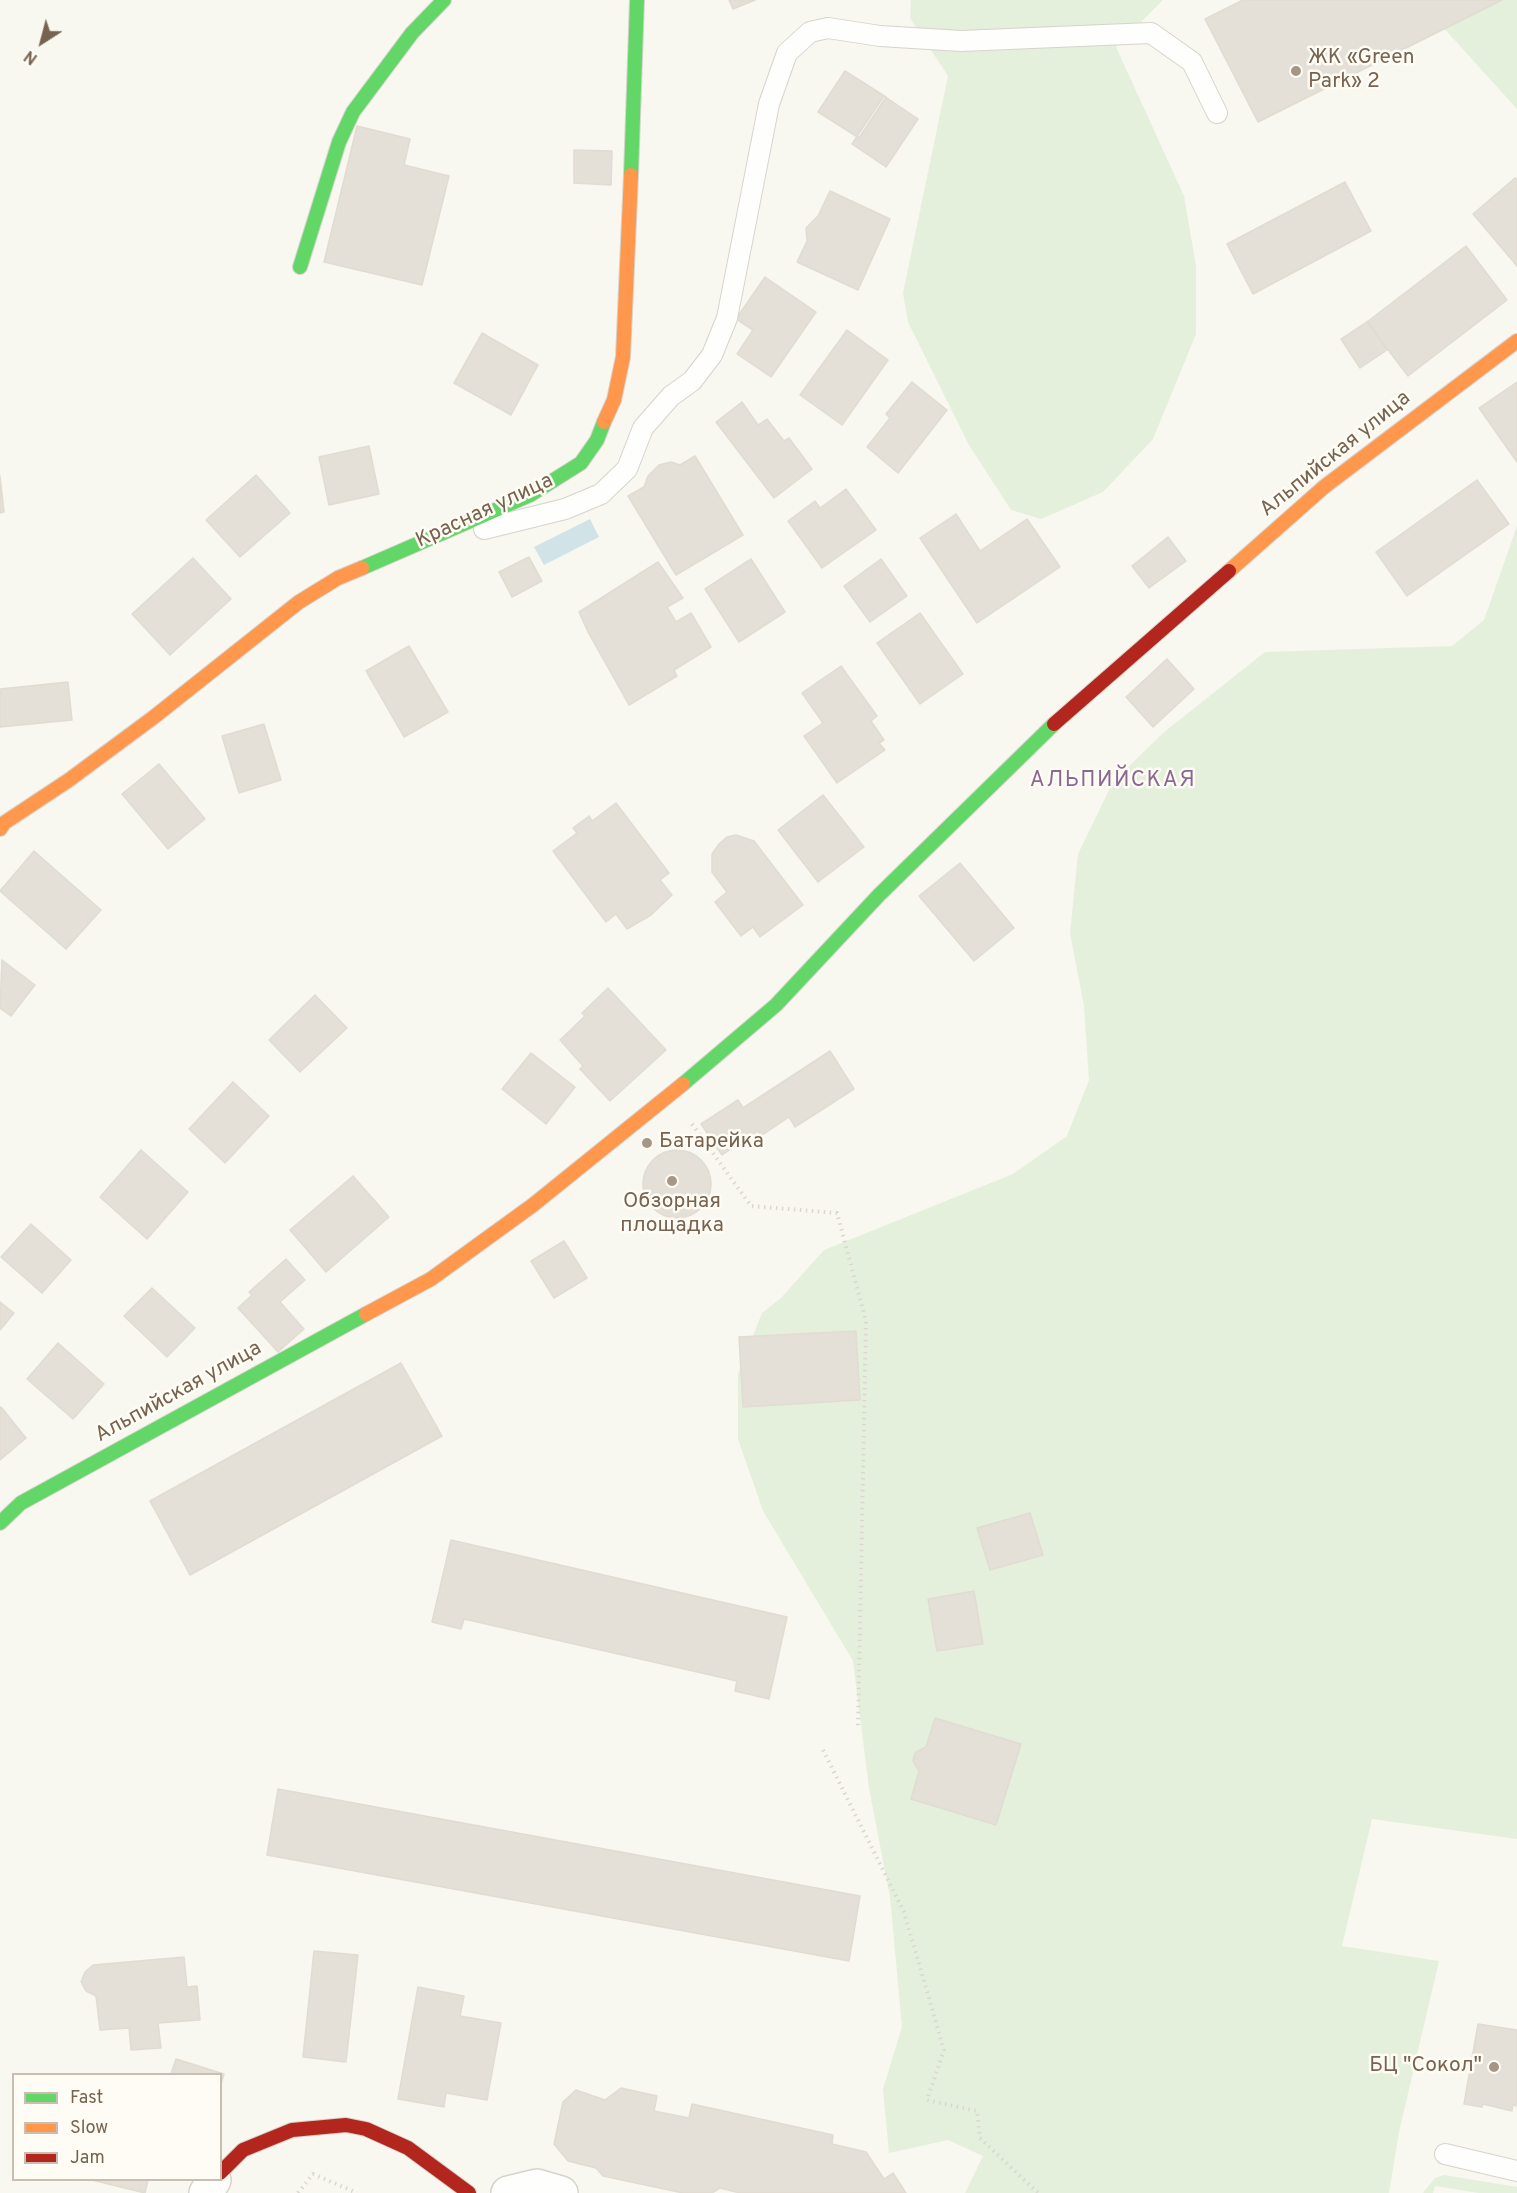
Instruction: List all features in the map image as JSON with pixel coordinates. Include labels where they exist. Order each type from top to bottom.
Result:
[{"type":"street","points":[[300,267],[339,142],[353,111],[412,33],[444,0]]},
{"type":"street","name":"Красная улица","points":[[1,825],[69,780],[154,717],[299,602],[338,578],[484,518],[530,495],[581,463],[597,440],[614,400],[623,357],[628,282],[637,0]]},
{"type":"street","name":"Альпийская улица","points":[[0,1523],[21,1503],[431,1279],[533,1205],[671,1094],[776,1005],[879,895],[1059,719],[1324,487],[1517,341]]},
{"type":"street","points":[[222,2171],[243,2150],[292,2130],[346,2125],[366,2129],[408,2148],[469,2193]]},
{"type":"street","points":[[508,2193],[537,2186],[561,2193]]},
{"type":"lane","points":[[408,548],[565,509],[601,494],[627,469],[643,428],[671,396],[692,381],[712,355],[727,318],[769,104],[787,54],[810,33],[828,28],[880,36],[961,41],[1151,33],[1192,62],[1217,113]]},
{"type":"lane","points":[[1445,2154],[1517,2170]]},
{"type":"path","points":[[671,1094],[751,1206],[837,1213],[866,1321],[858,1726]]},
{"type":"path","points":[[824,1750],[904,1912],[944,2050],[927,2100],[977,2110],[980,2138],[1038,2193]]},
{"type":"path","points":[[298,2193],[314,2174],[357,2193]]},
{"type":"green space","points":[[911,0],[1163,0],[1116,47],[1184,196],[1196,266],[1196,334],[1153,439],[1103,492],[1041,519],[1011,510],[969,445],[908,322],[903,293],[948,76],[910,18]]},
{"type":"green space","points":[[1413,0],[1517,0],[1517,109],[1432,15]]},
{"type":"green space","points":[[1517,526],[1517,1839],[1372,1819],[1342,1946],[1439,1961],[1399,2132],[1389,2193],[965,2193],[983,2156],[948,2140],[889,2153],[883,2089],[902,2027],[890,1897],[869,1788],[853,1661],[763,1511],[738,1439],[738,1374],[762,1313],[781,1298],[824,1250],[1013,1174],[1067,1136],[1089,1080],[1084,1006],[1070,933],[1078,854],[1113,782],[1163,733],[1265,652],[1452,646],[1484,620]]},
{"type":"green space","points":[[1444,2175],[1517,2187],[1517,2193],[1479,2193],[1435,2186],[1433,2193],[1423,2193],[1435,2178]]},
{"type":"shaded area","points":[[590,519],[599,537],[544,565],[534,547]]},
{"type":"building","points":[[729,0],[755,0],[733,9]]},
{"type":"building","name":"ЖК «Green Park» 2","points":[[1243,0],[1502,0],[1258,122],[1205,19]]},
{"type":"building","points":[[845,71],[886,97],[859,138],[818,112]]},
{"type":"building","points":[[884,96],[918,119],[886,167],[852,144]]},
{"type":"building","points":[[357,126],[410,139],[404,165],[449,176],[422,285],[324,262]]},
{"type":"building","points":[[574,150],[612,151],[611,185],[574,183]]},
{"type":"building","points":[[1515,178],[1517,180],[1517,266],[1473,214]]},
{"type":"building","points":[[1345,182],[1371,231],[1253,294],[1227,244]]},
{"type":"building","points":[[830,191],[890,219],[858,290],[797,262],[807,241],[806,228],[818,216]]},
{"type":"building","points":[[1466,246],[1507,300],[1408,376],[1367,322]]},
{"type":"building","points":[[765,277],[816,312],[771,377],[737,354],[753,330],[736,319]]},
{"type":"building","points":[[1368,321],[1387,350],[1360,368],[1341,339]]},
{"type":"building","points":[[847,330],[888,360],[842,425],[800,395]]},
{"type":"building","points":[[482,333],[538,365],[511,415],[454,383]]},
{"type":"building","points":[[912,382],[947,410],[898,473],[867,447],[890,418],[886,414]]},
{"type":"building","points":[[1517,382],[1517,462],[1479,408]]},
{"type":"building","points":[[742,402],[758,425],[767,419],[784,441],[789,438],[812,469],[774,498],[716,422]]},
{"type":"building","points":[[369,446],[379,494],[329,505],[319,457]]},
{"type":"building","points":[[695,456],[743,535],[676,575],[628,496],[644,487],[648,476],[659,465],[671,462],[680,465]]},
{"type":"building","points":[[256,475],[290,513],[240,557],[206,520]]},
{"type":"building","points":[[0,476],[4,512],[0,513]]},
{"type":"building","points":[[1477,480],[1509,524],[1407,596],[1376,552]]},
{"type":"building","points":[[846,489],[876,530],[822,568],[788,521],[815,501],[820,508]]},
{"type":"building","points":[[956,514],[980,551],[1027,519],[1060,567],[977,623],[920,538]]},
{"type":"building","points":[[1168,537],[1186,561],[1149,588],[1132,566]]},
{"type":"building","points":[[529,557],[542,581],[512,597],[499,572]]},
{"type":"building","points":[[193,558],[231,599],[170,655],[132,614]]},
{"type":"building","points":[[751,559],[785,612],[739,642],[705,589]]},
{"type":"building","points":[[881,559],[907,596],[870,622],[844,586]]},
{"type":"building","points":[[658,562],[683,598],[667,607],[676,622],[691,613],[711,647],[674,670],[677,676],[629,705],[579,612]]},
{"type":"building","points":[[920,613],[963,674],[920,704],[877,643]]},
{"type":"building","points":[[409,646],[448,712],[404,737],[366,671]]},
{"type":"building","points":[[1167,659],[1194,689],[1153,727],[1126,697]]},
{"type":"building","points":[[841,666],[877,716],[871,721],[884,740],[879,743],[885,750],[837,783],[804,736],[823,723],[802,693]]},
{"type":"building","points":[[68,682],[72,720],[0,727],[0,689]]},
{"type":"building","points":[[264,724],[281,780],[239,793],[222,736]]},
{"type":"building","points":[[159,764],[205,819],[168,849],[122,794]]},
{"type":"building","points":[[823,795],[864,847],[818,882],[778,830]]},
{"type":"building","points":[[616,803],[669,873],[660,880],[672,895],[651,915],[627,929],[616,914],[606,922],[553,851],[577,833],[573,828],[589,816],[592,821]]},
{"type":"building","points":[[736,835],[754,841],[803,905],[760,937],[753,927],[741,936],[715,902],[727,892],[712,872],[712,854],[727,837]]},
{"type":"building","points":[[34,851],[101,910],[66,949],[0,891]]},
{"type":"building","points":[[960,863],[1014,928],[974,961],[919,896]]},
{"type":"building","points":[[2,960],[35,985],[11,1016],[0,1008]]},
{"type":"building","points":[[608,988],[666,1050],[610,1101],[580,1069],[583,1066],[560,1040],[585,1016],[582,1013]]},
{"type":"building","points":[[315,995],[347,1028],[300,1072],[269,1040]]},
{"type":"building","points":[[830,1051],[854,1089],[795,1127],[789,1117],[761,1136],[758,1131],[722,1155],[701,1124],[738,1100],[743,1108]]},
{"type":"building","points":[[531,1053],[575,1087],[546,1124],[502,1089]]},
{"type":"building","points":[[233,1082],[269,1116],[225,1163],[189,1129]]},
{"type":"building","points":[[141,1150],[188,1192],[147,1239],[100,1197]]},
{"type":"building","points":[[684,1150],[696,1156],[705,1165],[711,1177],[709,1197],[701,1208],[684,1218],[670,1218],[653,1208],[645,1197],[643,1177],[653,1160],[664,1152]]},
{"type":"building","points":[[353,1176],[389,1217],[326,1272],[290,1230]]},
{"type":"building","points":[[31,1224],[71,1260],[42,1293],[1,1257]]},
{"type":"building","points":[[564,1241],[587,1278],[554,1298],[531,1261]]},
{"type":"building","points":[[286,1259],[305,1280],[280,1302],[304,1329],[278,1352],[238,1308],[252,1295],[249,1292]]},
{"type":"building","points":[[152,1288],[195,1328],[167,1357],[124,1316]]},
{"type":"building","points":[[0,1302],[14,1313],[0,1330]]},
{"type":"building","points":[[856,1331],[860,1400],[743,1407],[739,1337]]},
{"type":"building","points":[[58,1343],[104,1384],[73,1419],[27,1379]]},
{"type":"building","points":[[401,1363],[442,1436],[190,1575],[150,1501]]},
{"type":"building","points":[[0,1408],[26,1438],[0,1460]]},
{"type":"building","points":[[1030,1513],[1043,1555],[990,1570],[977,1528]]},
{"type":"building","points":[[451,1540],[787,1617],[769,1699],[735,1691],[737,1681],[464,1619],[461,1629],[432,1622]]},
{"type":"building","points":[[974,1591],[983,1644],[937,1651],[928,1599]]},
{"type":"building","points":[[935,1718],[1021,1744],[996,1825],[911,1799],[919,1771],[913,1761],[914,1756],[916,1752],[926,1747]]},
{"type":"building","points":[[278,1789],[860,1896],[849,1961],[267,1855]]},
{"type":"building","points":[[314,1951],[358,1955],[346,2062],[303,2057]]},
{"type":"building","points":[[184,1957],[187,1987],[197,1986],[200,2020],[158,2023],[161,2048],[131,2050],[129,2028],[100,2030],[96,1996],[86,1991],[81,1982],[85,1972],[93,1965]]},
{"type":"building","points":[[418,1987],[464,1996],[460,2016],[501,2023],[487,2100],[446,2093],[444,2107],[398,2099]]},
{"type":"building","name":"БЦ \"Сокол\"","points":[[1478,2024],[1517,2030],[1517,2106],[1513,2105],[1512,2111],[1483,2104],[1482,2107],[1464,2104]]},
{"type":"building","points":[[176,2059],[221,2073],[171,2073]]},
{"type":"building","points":[[621,2088],[657,2096],[654,2111],[689,2118],[692,2104],[833,2135],[832,2144],[866,2152],[884,2179],[893,2173],[906,2193],[740,2193],[720,2188],[712,2193],[683,2193],[603,2176],[596,2168],[568,2161],[554,2144],[563,2102],[576,2090],[605,2100]]},
{"type":"building","points":[[96,2181],[148,2181],[145,2193]]},
{"type":"traffic: fast","points":[[300,267],[339,142],[353,112],[412,33],[444,0]]},
{"type":"traffic: fast","points":[[631,175],[637,0]]},
{"type":"traffic: fast","points":[[362,568],[530,495],[581,463],[597,440],[604,422]]},
{"type":"traffic: fast","points":[[683,1084],[776,1005],[879,895],[1054,724]]},
{"type":"traffic: fast","points":[[0,1523],[21,1503],[366,1314]]},
{"type":"traffic: slow","points":[[604,422],[614,400],[623,357],[631,175]]},
{"type":"traffic: slow","points":[[1229,571],[1324,487],[1517,341]]},
{"type":"traffic: slow","points":[[0,829],[4,823],[69,780],[154,717],[299,602],[338,578],[362,568]]},
{"type":"traffic: slow","points":[[366,1314],[431,1279],[533,1205],[683,1084]]},
{"type":"traffic: jam","points":[[1054,724],[1229,571]]},
{"type":"traffic: jam","points":[[222,2171],[243,2150],[292,2130],[346,2125],[366,2129],[408,2148],[469,2193]]},
{"type":"place","name":"ЖК «Green Park» 2","points":[[1296,71]]},
{"type":"place","name":"Батарейка","points":[[647,1143]]},
{"type":"place","name":"Обзорная площадка","points":[[672,1181]]},
{"type":"place","name":"БЦ \"Сокол\"","points":[[1494,2067]]},
{"type":"district","name":"АЛЬПИЙСКАЯ","points":[[1113,782]]}]
